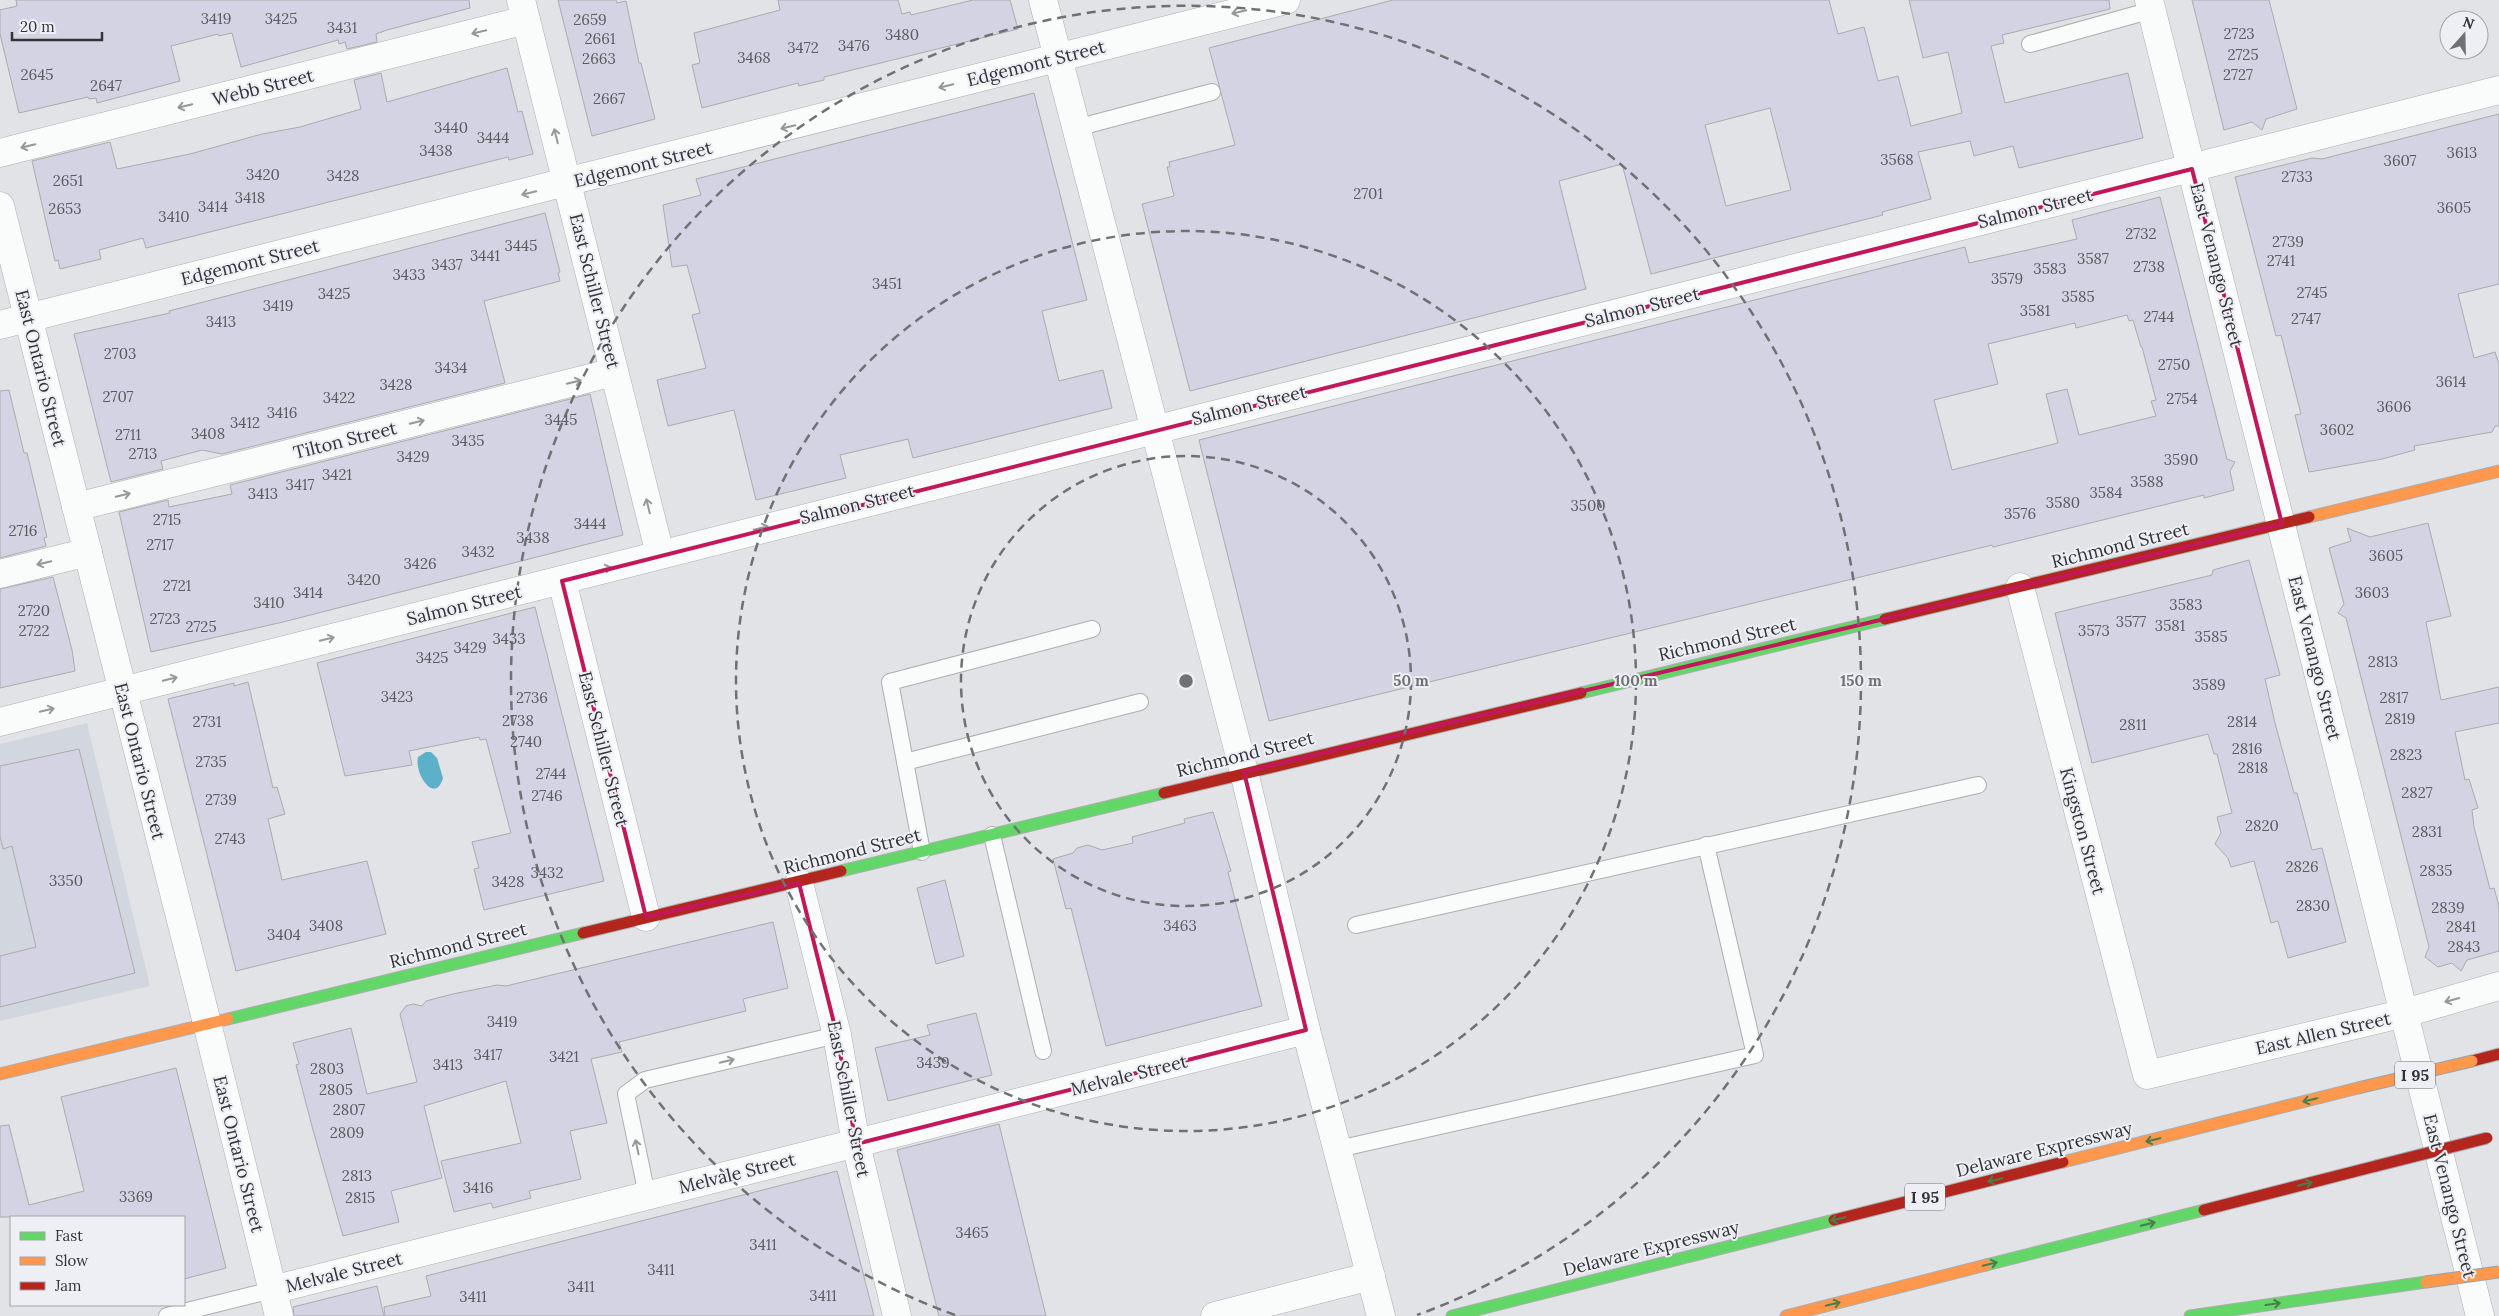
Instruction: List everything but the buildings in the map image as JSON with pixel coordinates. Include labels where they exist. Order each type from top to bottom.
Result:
[{"type":"main road","name":"Richmond Street","points":[[0,1074],[646,917],[799,883],[1244,772],[2499,471]]},
{"type":"main road","name":"Delaware Expressway","points":[[1452,1316],[2499,1054]]},
{"type":"main road","points":[[1786,1316],[2499,1134]]},
{"type":"main road","points":[[2190,1316],[2499,1272]]},
{"type":"street","points":[[1043,0],[1244,772],[1306,1030],[1381,1316]]},
{"type":"street","name":"Edgemont Street","points":[[0,325],[1286,0]]},
{"type":"street","name":"East Venango Street","points":[[2150,5],[2480,1316]]},
{"type":"street","name":"Webb Street","points":[[0,153],[524,10]]},
{"type":"street","name":"East Schiller Street","points":[[524,10],[660,554]]},
{"type":"street","name":"Salmon Street","points":[[0,722],[1155,428],[2192,169],[2499,90]]},
{"type":"street","name":"East Ontario Street","points":[[0,206],[276,1303]]},
{"type":"street","name":"Tilton Street","points":[[76,507],[614,372]]},
{"type":"street","points":[[0,574],[88,552]]},
{"type":"street","name":"East Schiller Street","points":[[562,580],[646,917]]},
{"type":"street","name":"Kingston Street","points":[[2020,587],[2147,1075]]},
{"type":"street","name":"East Schiller Street","points":[[799,883],[837,1035],[856,1144],[897,1316]]},
{"type":"street","name":"East Allen Street","points":[[2147,1075],[2405,1013],[2499,986]]},
{"type":"street","name":"Melvale Street","points":[[276,1303],[647,1195],[1306,1030]]},
{"type":"street","points":[[1215,1316],[1371,1276]]},
{"type":"lane","points":[[2030,44],[2150,5]]},
{"type":"lane","points":[[1076,128],[1212,92]]},
{"type":"lane","points":[[922,852],[890,682],[1092,629]]},
{"type":"lane","points":[[905,762],[1140,702]]},
{"type":"lane","points":[[1356,925],[1978,785]]},
{"type":"lane","points":[[992,835],[1043,1051]]},
{"type":"lane","points":[[1338,1149],[1755,1055],[1706,845]]},
{"type":"lane","points":[[647,1195],[626,1094],[645,1080],[837,1035]]},
{"type":"lane","name":"Melvale Street","points":[[167,1316],[276,1303]]},
{"type":"highlighted area","points":[[2192,169],[2282,524],[1244,772],[1306,1030],[856,1144],[837,1035],[799,883],[646,917],[562,581]]},
{"type":"shaded area","points":[[87,723],[150,986],[0,1021],[0,744]]},
{"type":"water","points":[[426,752],[431,752],[437,758],[443,778],[435,789],[426,784],[419,771],[418,757]]},
{"type":"traffic: fast","points":[[1581,693],[1885,619]]},
{"type":"traffic: fast","points":[[841,871],[1164,793]]},
{"type":"traffic: fast","points":[[228,1019],[583,933]]},
{"type":"traffic: fast","points":[[1986,1265],[2204,1210]]},
{"type":"traffic: fast","points":[[1452,1316],[1834,1220]]},
{"type":"traffic: fast","points":[[2190,1316],[2426,1282]]},
{"type":"traffic: slow","points":[[2309,517],[2499,471]]},
{"type":"traffic: slow","points":[[0,1074],[228,1019]]},
{"type":"traffic: slow","points":[[2358,1088],[2472,1061]]},
{"type":"traffic: slow","points":[[2063,1162],[2358,1088]]},
{"type":"traffic: slow","points":[[1786,1316],[1986,1265]]},
{"type":"traffic: slow","points":[[2426,1282],[2499,1272]]},
{"type":"traffic: jam","points":[[1885,619],[2309,517]]},
{"type":"traffic: jam","points":[[1164,793],[1581,693]]},
{"type":"traffic: jam","points":[[583,933],[841,871]]},
{"type":"traffic: jam","points":[[2472,1061],[2499,1054]]},
{"type":"traffic: jam","points":[[2376,1166],[2487,1138]]},
{"type":"traffic: jam","points":[[1834,1220],[2063,1162]]},
{"type":"traffic: jam","points":[[2204,1210],[2376,1166]]}]
